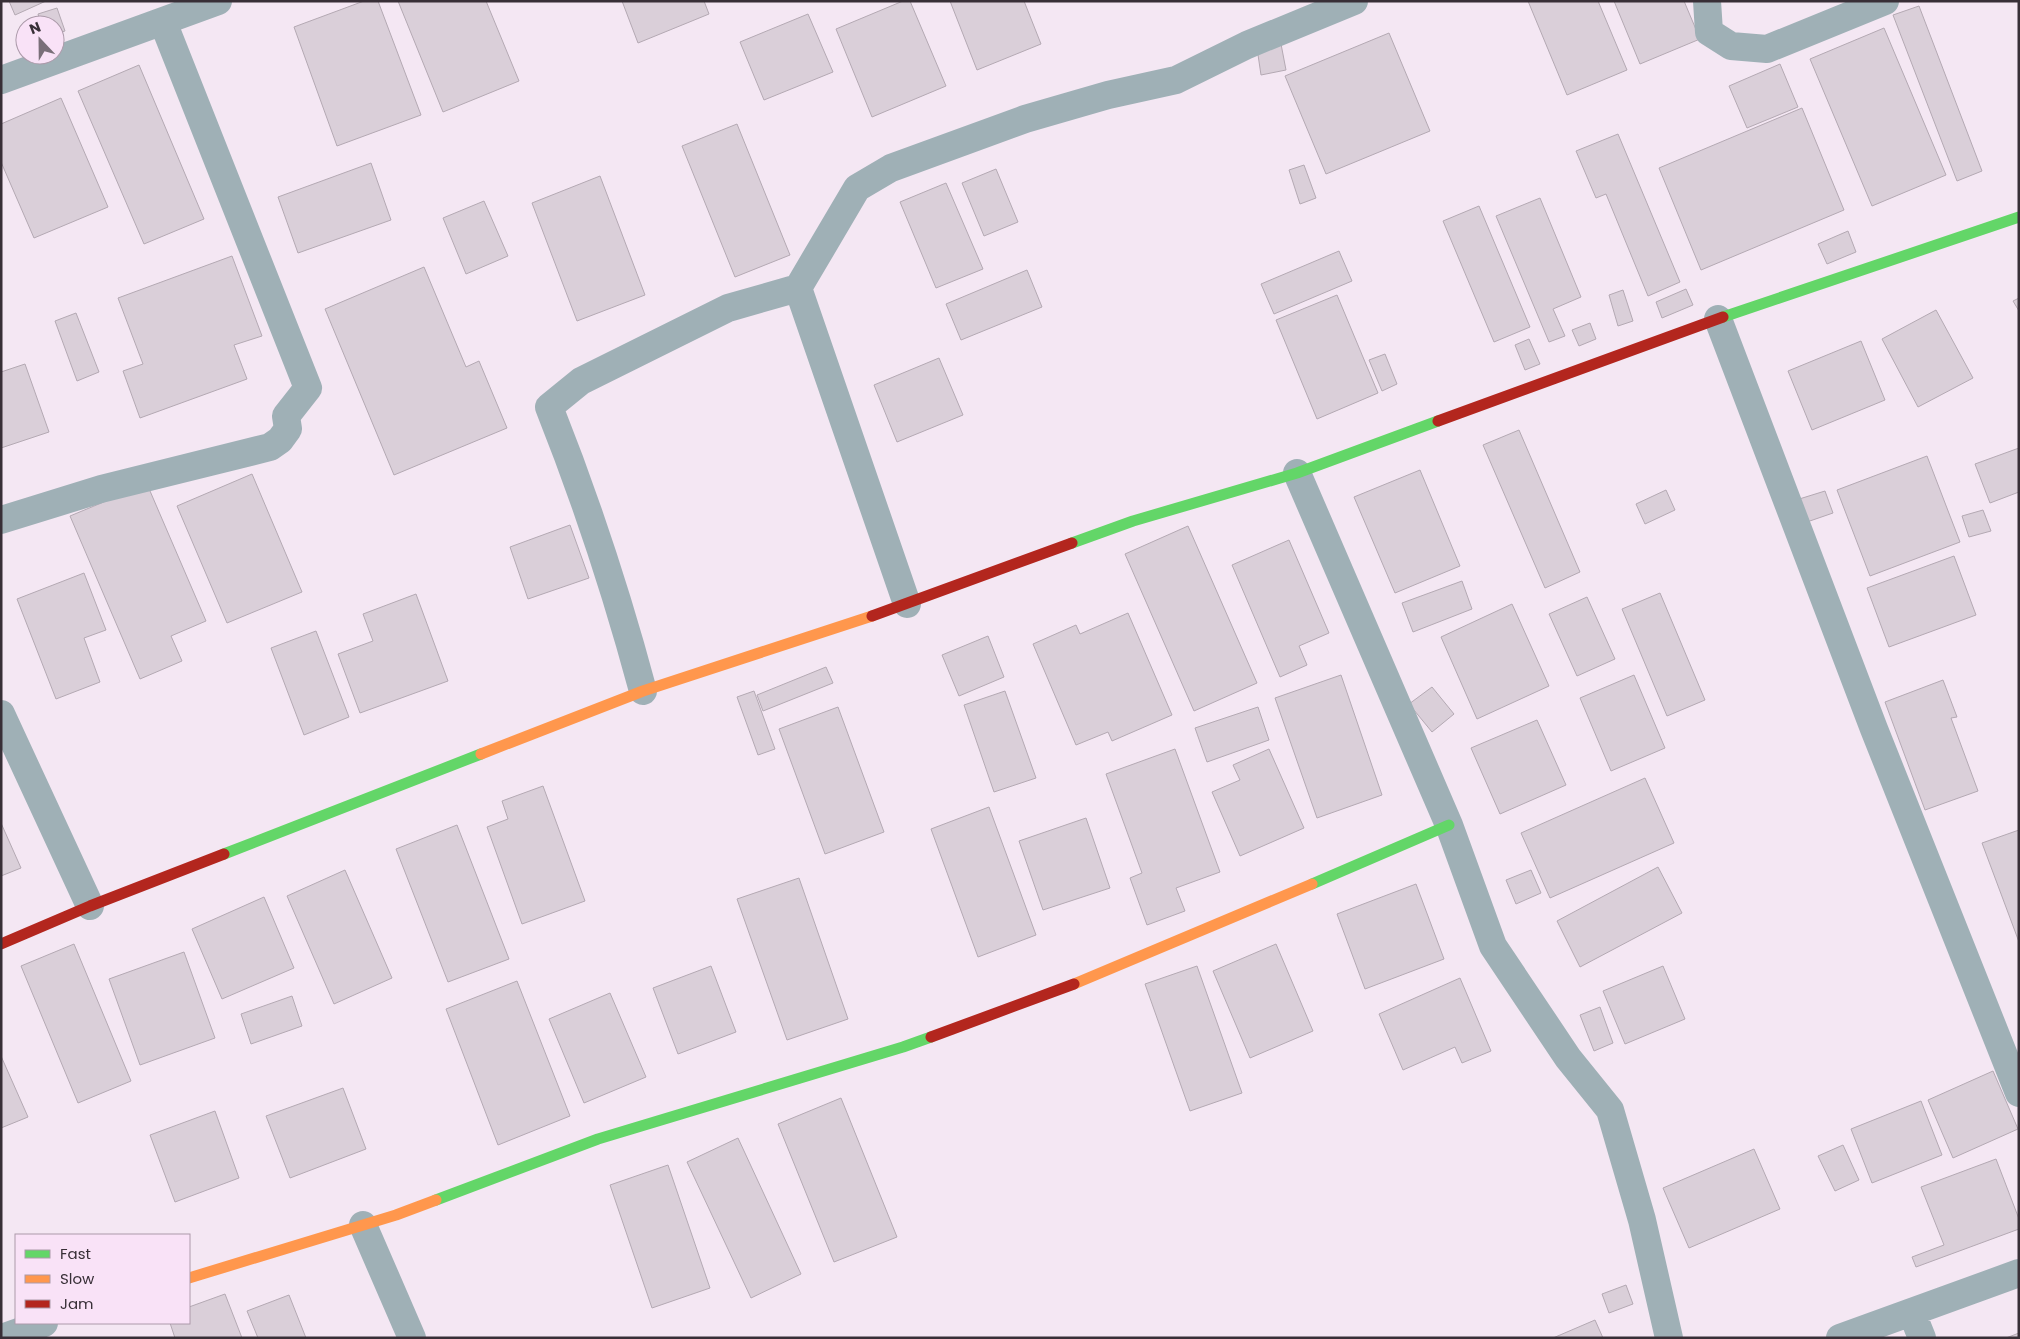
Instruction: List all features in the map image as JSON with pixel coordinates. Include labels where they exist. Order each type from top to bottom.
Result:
[{"type":"street","points":[[1,80],[218,1]]},
{"type":"street","points":[[643,690],[622,612],[584,496],[549,407],[581,381],[728,308],[798,288],[857,188],[891,168],[1025,118],[1108,94],[1176,80],[1247,45],[1354,1]]},
{"type":"street","points":[[1707,1],[1709,32],[1731,46],[1767,49],[1886,1]]},
{"type":"street","points":[[1,520],[101,489],[270,447],[280,440],[288,429],[286,416],[308,388],[163,22]]},
{"type":"street","points":[[1,944],[90,906],[643,690],[908,604],[1132,521],[1297,473],[1718,319],[2019,216]]},
{"type":"street","points":[[798,288],[908,604]]},
{"type":"street","points":[[1718,319],[1874,729],[2019,1093]]},
{"type":"street","points":[[1297,473],[1449,825],[1493,946],[1568,1058],[1610,1110],[1642,1220],[1669,1338]]},
{"type":"street","points":[[1,714],[90,906]]},
{"type":"street","points":[[190,1278],[396,1215],[598,1140],[903,1047],[1075,984],[1449,825]]},
{"type":"street","points":[[363,1225],[412,1338]]},
{"type":"street","points":[[1840,1338],[2019,1273]]},
{"type":"street","points":[[1912,1313],[1922,1338]]},
{"type":"street","points":[[2,1338],[41,1324]]},
{"type":"building","points":[[9,1],[46,1],[15,15]]},
{"type":"building","points":[[364,1],[378,1],[421,115],[337,146],[294,27]]},
{"type":"building","points":[[398,1],[486,1],[519,81],[443,112]]},
{"type":"building","points":[[622,1],[704,1],[709,14],[638,43]]},
{"type":"building","points":[[903,1],[910,1],[946,86],[872,117],[836,29]]},
{"type":"building","points":[[950,1],[1024,1],[1041,44],[977,70]]},
{"type":"building","points":[[1528,1],[1598,1],[1627,70],[1567,95]]},
{"type":"building","points":[[1614,1],[1684,1],[1700,39],[1640,64]]},
{"type":"building","points":[[1919,6],[1982,171],[1957,181],[1893,15]]},
{"type":"building","points":[[57,8],[59,15],[38,15]]},
{"type":"building","points":[[808,14],[833,72],[764,100],[740,42]]},
{"type":"building","points":[[1884,28],[1946,175],[1872,206],[1810,59]]},
{"type":"building","points":[[1389,33],[1430,131],[1326,174],[1285,76]]},
{"type":"building","points":[[1281,44],[1286,70],[1261,75],[1257,48]]},
{"type":"building","points":[[1780,64],[1798,107],[1747,128],[1729,86]]},
{"type":"building","points":[[139,65],[204,219],[144,244],[78,91]]},
{"type":"building","points":[[61,98],[108,207],[34,238],[1,162],[1,124]]},
{"type":"building","points":[[1802,108],[1844,210],[1701,270],[1659,168]]},
{"type":"building","points":[[737,124],[790,255],[735,277],[682,146]]},
{"type":"building","points":[[1618,134],[1680,282],[1648,296],[1606,194],[1596,198],[1576,151]]},
{"type":"building","points":[[371,163],[391,220],[298,253],[278,197]]},
{"type":"building","points":[[1304,165],[1316,198],[1300,204],[1289,170]]},
{"type":"building","points":[[996,169],[1018,222],[984,236],[962,183]]},
{"type":"building","points":[[600,176],[645,295],[577,321],[532,203]]},
{"type":"building","points":[[946,183],[983,269],[936,288],[900,202]]},
{"type":"building","points":[[1540,198],[1581,297],[1553,309],[1565,336],[1549,342],[1496,216]]},
{"type":"building","points":[[484,201],[508,256],[466,274],[443,218]]},
{"type":"building","points":[[1479,206],[1530,327],[1494,342],[1443,221]]},
{"type":"building","points":[[1848,231],[1856,252],[1827,264],[1818,244]]},
{"type":"building","points":[[1339,251],[1352,281],[1274,314],[1261,284]]},
{"type":"building","points":[[232,256],[262,336],[234,345],[247,379],[140,418],[123,371],[143,364],[118,298]]},
{"type":"building","points":[[424,267],[466,367],[479,361],[507,428],[394,475],[325,309]]},
{"type":"building","points":[[1027,270],[1042,307],[961,340],[946,304]]},
{"type":"building","points":[[1686,289],[1693,305],[1662,318],[1656,302]]},
{"type":"building","points":[[1623,290],[1633,321],[1618,326],[1609,295]]},
{"type":"building","points":[[1337,295],[1378,393],[1317,419],[1276,320]]},
{"type":"building","points":[[2019,298],[2019,311],[2013,301]]},
{"type":"building","points":[[1936,310],[1973,378],[1918,407],[1882,339]]},
{"type":"building","points":[[76,313],[99,372],[77,381],[55,321]]},
{"type":"building","points":[[1590,323],[1596,339],[1579,346],[1572,330]]},
{"type":"building","points":[[1529,339],[1540,364],[1525,370],[1515,345]]},
{"type":"building","points":[[1861,341],[1885,400],[1812,430],[1788,371]]},
{"type":"building","points":[[1385,354],[1397,384],[1382,391],[1369,360]]},
{"type":"building","points":[[939,358],[963,415],[897,442],[874,385]]},
{"type":"building","points":[[25,364],[49,432],[1,448],[1,372]]},
{"type":"building","points":[[1519,430],[1580,572],[1545,588],[1483,445]]},
{"type":"building","points":[[2019,448],[2019,492],[1990,503],[1975,464]]},
{"type":"building","points":[[1927,456],[1960,542],[1870,576],[1837,490]]},
{"type":"building","points":[[1420,470],[1460,566],[1395,593],[1354,497]]},
{"type":"building","points":[[252,474],[302,592],[227,623],[177,506]]},
{"type":"building","points":[[147,484],[206,621],[171,636],[182,661],[140,679],[70,516]]},
{"type":"building","points":[[1666,490],[1675,510],[1645,524],[1636,504]]},
{"type":"building","points":[[1825,491],[1833,513],[1804,523],[1796,500]]},
{"type":"building","points":[[1983,510],[1991,531],[1969,537],[1962,516]]},
{"type":"building","points":[[570,525],[589,578],[528,599],[510,547]]},
{"type":"building","points":[[1188,526],[1257,683],[1194,711],[1125,554]]},
{"type":"building","points":[[1289,540],[1329,633],[1299,646],[1307,665],[1280,677],[1232,565]]},
{"type":"building","points":[[1954,556],[1976,615],[1889,647],[1867,588]]},
{"type":"building","points":[[84,573],[106,630],[84,638],[100,682],[56,699],[17,599]]},
{"type":"building","points":[[1462,581],[1472,609],[1413,632],[1402,603]]},
{"type":"building","points":[[1660,593],[1705,700],[1667,716],[1622,609]]},
{"type":"building","points":[[416,594],[448,681],[360,713],[338,654],[373,641],[363,614]]},
{"type":"building","points":[[1587,597],[1615,659],[1577,676],[1549,614]]},
{"type":"building","points":[[1512,604],[1549,686],[1477,719],[1441,637]]},
{"type":"building","points":[[1128,613],[1172,715],[1112,741],[1108,732],[1076,745],[1033,644],[1076,625],[1080,634]]},
{"type":"building","points":[[316,631],[349,717],[304,735],[271,648]]},
{"type":"building","points":[[988,636],[1004,677],[959,696],[942,655]]},
{"type":"building","points":[[826,667],[833,683],[763,711],[757,695]]},
{"type":"building","points":[[1341,675],[1382,795],[1317,818],[1275,698]]},
{"type":"building","points":[[1634,675],[1665,748],[1611,771],[1580,698]]},
{"type":"building","points":[[1943,680],[1957,717],[1951,718],[1978,791],[1925,810],[1885,702]]},
{"type":"building","points":[[1432,687],[1454,714],[1432,732],[1409,704]]},
{"type":"building","points":[[754,691],[775,749],[758,755],[737,697]]},
{"type":"building","points":[[1005,691],[1036,778],[994,792],[964,705]]},
{"type":"building","points":[[838,707],[884,832],[825,854],[779,729]]},
{"type":"building","points":[[1258,707],[1269,740],[1207,762],[1195,728]]},
{"type":"building","points":[[1537,720],[1566,785],[1500,814],[1471,748]]},
{"type":"building","points":[[1175,749],[1220,872],[1176,888],[1185,911],[1147,925],[1130,878],[1142,873],[1106,774]]},
{"type":"building","points":[[1269,749],[1304,828],[1240,856],[1212,792],[1240,780],[1233,765]]},
{"type":"building","points":[[1645,778],[1674,843],[1550,898],[1521,833]]},
{"type":"building","points":[[543,786],[585,901],[522,924],[487,827],[508,819],[502,801]]},
{"type":"building","points":[[989,807],[1036,935],[978,957],[931,829]]},
{"type":"building","points":[[1086,818],[1110,888],[1043,910],[1019,841]]},
{"type":"building","points":[[1,823],[21,868],[1,876]]},
{"type":"building","points":[[457,825],[509,959],[448,982],[396,849]]},
{"type":"building","points":[[2019,830],[2019,942],[1982,843]]},
{"type":"building","points":[[1658,867],[1682,913],[1580,967],[1557,921]]},
{"type":"building","points":[[345,870],[392,978],[334,1004],[287,896]]},
{"type":"building","points":[[1531,870],[1541,893],[1516,904],[1506,880]]},
{"type":"building","points":[[799,878],[848,1019],[787,1040],[737,899]]},
{"type":"building","points":[[1416,884],[1444,959],[1365,989],[1337,914]]},
{"type":"building","points":[[264,897],[294,968],[222,999],[192,929]]},
{"type":"building","points":[[74,944],[131,1081],[78,1103],[21,966]]},
{"type":"building","points":[[1276,944],[1313,1031],[1250,1058],[1213,971]]},
{"type":"building","points":[[184,952],[215,1038],[140,1065],[109,979]]},
{"type":"building","points":[[711,966],[736,1032],[678,1054],[653,988]]},
{"type":"building","points":[[1197,966],[1242,1093],[1190,1111],[1145,984]]},
{"type":"building","points":[[1663,966],[1685,1019],[1625,1044],[1603,991]]},
{"type":"building","points":[[1460,978],[1491,1051],[1462,1063],[1455,1047],[1403,1070],[1379,1014]]},
{"type":"building","points":[[517,981],[570,1116],[498,1145],[446,1009]]},
{"type":"building","points":[[610,993],[646,1077],[584,1103],[549,1019]]},
{"type":"building","points":[[292,996],[302,1026],[251,1044],[241,1014]]},
{"type":"building","points":[[1600,1007],[1613,1043],[1594,1051],[1580,1015]]},
{"type":"building","points":[[1,1056],[28,1117],[1,1128]]},
{"type":"building","points":[[1993,1071],[2018,1129],[1953,1158],[1928,1100]]},
{"type":"building","points":[[343,1088],[366,1149],[290,1178],[266,1116]]},
{"type":"building","points":[[841,1098],[897,1237],[834,1262],[778,1124]]},
{"type":"building","points":[[1921,1101],[1942,1155],[1872,1183],[1851,1129]]},
{"type":"building","points":[[215,1111],[239,1178],[175,1202],[150,1135]]},
{"type":"building","points":[[738,1138],[801,1274],[751,1298],[687,1162]]},
{"type":"building","points":[[1843,1145],[1859,1180],[1835,1191],[1818,1156]]},
{"type":"building","points":[[1754,1149],[1780,1209],[1689,1248],[1663,1188]]},
{"type":"building","points":[[1996,1159],[2019,1219],[2019,1229],[1916,1267],[1912,1257],[1944,1245],[1921,1187]]},
{"type":"building","points":[[668,1165],[710,1288],[652,1308],[610,1185]]},
{"type":"building","points":[[1626,1285],[1633,1304],[1609,1313],[1602,1294]]},
{"type":"building","points":[[225,1294],[242,1338],[175,1338],[170,1324],[190,1324],[190,1307]]},
{"type":"building","points":[[289,1295],[306,1338],[258,1338],[247,1311]]},
{"type":"building","points":[[1595,1320],[1603,1338],[1553,1338]]},
{"type":"building","points":[[2019,1333],[2019,1338],[2006,1338]]},
{"type":"traffic: fast","points":[[1723,317],[2019,217]]},
{"type":"traffic: fast","points":[[1072,543],[1133,521],[1297,473],[1438,421]]},
{"type":"traffic: fast","points":[[224,854],[481,754]]},
{"type":"traffic: fast","points":[[1312,884],[1449,825]]},
{"type":"traffic: fast","points":[[436,1200],[598,1139],[931,1037]]},
{"type":"traffic: slow","points":[[481,754],[643,691],[872,616]]},
{"type":"traffic: slow","points":[[1074,984],[1312,884]]},
{"type":"traffic: slow","points":[[190,1278],[396,1215],[436,1200]]},
{"type":"traffic: jam","points":[[1438,421],[1723,317]]},
{"type":"traffic: jam","points":[[872,616],[1072,543]]},
{"type":"traffic: jam","points":[[1,944],[90,906],[224,854]]},
{"type":"traffic: jam","points":[[931,1037],[1074,984]]}]
